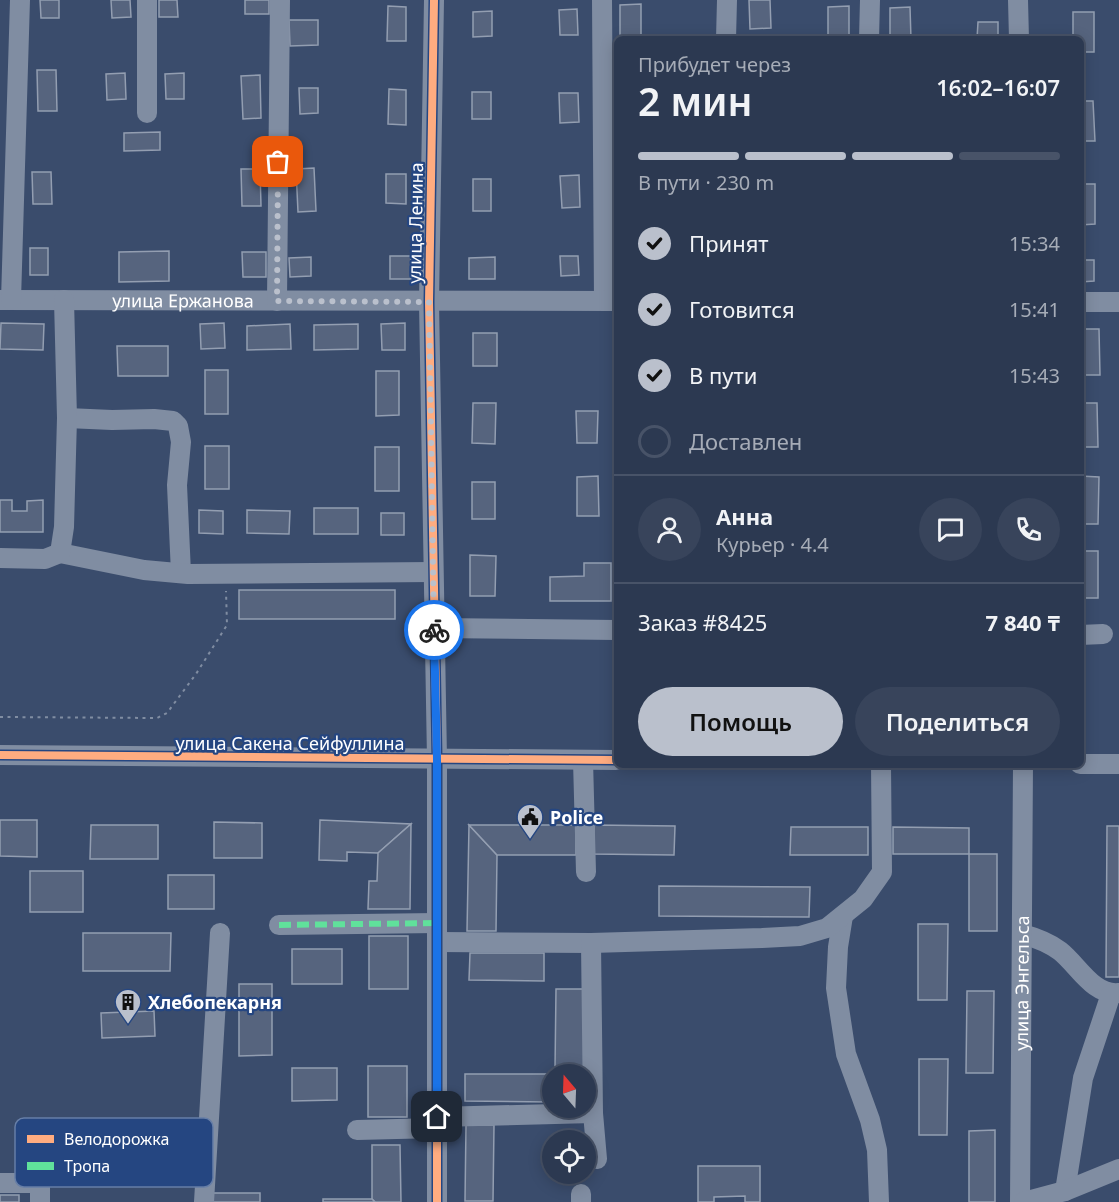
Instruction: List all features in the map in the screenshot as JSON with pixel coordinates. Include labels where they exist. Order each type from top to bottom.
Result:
[{"type":"street","points":[[5,300],[20,0]]},
{"type":"street","points":[[147,0],[147,113]]},
{"type":"street","points":[[277,301],[280,0]]},
{"type":"street","name":"улица Ленина","points":[[434,0],[429,302],[437,759],[437,1202]]},
{"type":"street","points":[[602,0],[610,301]]},
{"type":"street","points":[[726,36],[727,0]]},
{"type":"street","points":[[869,36],[870,0]]},
{"type":"street","points":[[1018,0],[1019,36]]},
{"type":"street","name":"улица Ержанова","points":[[5,300],[610,301]]},
{"type":"street","points":[[60,553],[64,527],[67,418],[64,300]]},
{"type":"street","points":[[1084,302],[1119,302]]},
{"type":"street","points":[[67,418],[154,419],[173,421],[178,426],[181,442],[177,485],[181,573]]},
{"type":"street","points":[[0,558],[45,559],[60,553],[144,570],[181,573],[434,572]]},
{"type":"street","points":[[434,628],[614,630]]},
{"type":"street","points":[[1084,635],[1103,634]]},
{"type":"street","name":"улица Сакена Сейфуллина","points":[[0,755],[614,760]]},
{"type":"street","points":[[583,760],[586,872]]},
{"type":"street","points":[[1084,764],[1119,764]]},
{"type":"street","points":[[279,925],[591,943],[800,936],[826,928],[843,916],[863,899],[882,872],[881,768]]},
{"type":"street","name":"улица Энгельса","points":[[1022,1202],[1023,768]]},
{"type":"street","points":[[843,916],[838,947],[836,988],[846,1054],[870,1120],[877,1150],[879,1202]]},
{"type":"street","points":[[209,1118],[220,933]]},
{"type":"street","points":[[1022,934],[1043,939],[1062,953],[1090,981],[1115,994],[1083,1078],[1065,1191]]},
{"type":"street","points":[[591,943],[592,1064]]},
{"type":"street","points":[[357,1130],[437,1122],[542,1116]]},
{"type":"street","points":[[593,1118],[597,1159]]},
{"type":"street","points":[[1022,1202],[1065,1191],[1119,1169]]},
{"type":"street","points":[[204,1202],[205,1187]]},
{"type":"path","points":[[0,717],[135,720],[157,718],[167,712],[196,674],[227,625],[226,572]]},
{"type":"building","points":[[40,0],[59,0],[59,18],[41,18]]},
{"type":"building","points":[[111,0],[130,0],[131,17],[112,18]]},
{"type":"building","points":[[159,0],[177,0],[178,17],[159,17]]},
{"type":"building","points":[[245,0],[269,0],[269,14],[245,14]]},
{"type":"building","points":[[749,0],[770,0],[771,28],[750,29]]},
{"type":"building","points":[[641,4],[641,36],[620,36],[620,5]]},
{"type":"building","points":[[388,6],[406,7],[406,41],[387,41]]},
{"type":"building","points":[[849,6],[849,36],[828,36],[828,7]]},
{"type":"building","points":[[910,7],[911,36],[890,36],[890,8]]},
{"type":"building","points":[[577,9],[578,35],[560,35],[559,10]]},
{"type":"building","points":[[492,11],[492,36],[473,37],[473,12]]},
{"type":"building","points":[[1073,12],[1094,12],[1094,52],[1084,52],[1084,36],[1073,36]]},
{"type":"building","points":[[289,20],[318,20],[318,45],[290,46]]},
{"type":"building","points":[[978,22],[998,22],[998,36],[977,36]]},
{"type":"building","points":[[37,70],[56,70],[57,111],[38,111]]},
{"type":"building","points":[[125,73],[126,99],[107,100],[106,74]]},
{"type":"building","points":[[184,73],[184,99],[166,99],[165,74]]},
{"type":"building","points":[[260,75],[261,118],[243,119],[241,76]]},
{"type":"building","points":[[299,88],[318,88],[318,113],[300,114]]},
{"type":"building","points":[[389,89],[406,90],[406,125],[388,124]]},
{"type":"building","points":[[472,92],[491,92],[491,119],[472,119]]},
{"type":"building","points":[[559,93],[578,93],[579,122],[560,123]]},
{"type":"building","points":[[1084,101],[1093,101],[1095,141],[1084,141]]},
{"type":"building","points":[[160,132],[160,150],[124,151],[124,133]]},
{"type":"building","points":[[314,168],[316,211],[298,212],[296,169]]},
{"type":"building","points":[[241,169],[260,169],[261,206],[242,206]]},
{"type":"building","points":[[32,172],[51,172],[52,204],[33,204]]},
{"type":"building","points":[[386,174],[406,174],[406,204],[386,203]]},
{"type":"building","points":[[579,175],[580,207],[562,208],[560,176]]},
{"type":"building","points":[[473,179],[491,179],[491,211],[473,211]]},
{"type":"building","points":[[1084,184],[1095,184],[1095,224],[1084,225]]},
{"type":"building","points":[[30,248],[48,248],[48,275],[30,275]]},
{"type":"building","points":[[169,251],[169,281],[119,282],[119,252]]},
{"type":"building","points":[[242,252],[266,252],[266,277],[243,277]]},
{"type":"building","points":[[390,256],[411,256],[411,279],[390,279]]},
{"type":"building","points":[[560,256],[578,256],[579,275],[561,276]]},
{"type":"building","points":[[311,257],[311,276],[290,277],[289,258]]},
{"type":"building","points":[[495,257],[495,279],[469,279],[469,258]]},
{"type":"building","points":[[1084,260],[1094,260],[1094,281],[1084,282]]},
{"type":"building","points":[[1,323],[44,324],[43,350],[0,349]]},
{"type":"building","points":[[224,323],[225,348],[201,349],[200,324]]},
{"type":"building","points":[[405,323],[405,350],[382,350],[381,324]]},
{"type":"building","points":[[290,324],[291,349],[247,350],[247,326]]},
{"type":"building","points":[[358,324],[358,349],[314,350],[314,325]]},
{"type":"building","points":[[1084,329],[1099,329],[1100,375],[1084,375]]},
{"type":"building","points":[[473,333],[497,333],[497,366],[473,366]]},
{"type":"building","points":[[117,346],[168,346],[168,376],[118,376]]},
{"type":"building","points":[[205,370],[228,370],[228,414],[205,414]]},
{"type":"building","points":[[376,371],[399,371],[399,415],[376,416]]},
{"type":"building","points":[[473,403],[496,403],[495,444],[472,443]]},
{"type":"building","points":[[1084,403],[1097,403],[1098,447],[1084,447]]},
{"type":"building","points":[[576,411],[598,411],[597,443],[577,443]]},
{"type":"building","points":[[205,446],[229,446],[229,489],[205,489]]},
{"type":"building","points":[[375,447],[399,447],[399,491],[375,491]]},
{"type":"building","points":[[598,476],[599,516],[577,516],[577,477]]},
{"type":"building","points":[[1084,476],[1099,477],[1098,524],[1084,524]]},
{"type":"building","points":[[472,482],[495,482],[495,519],[472,519]]},
{"type":"building","points":[[0,500],[12,500],[12,511],[27,511],[27,501],[43,500],[43,532],[0,532]]},
{"type":"building","points":[[314,508],[358,508],[358,534],[314,534]]},
{"type":"building","points":[[199,510],[223,511],[223,534],[199,533]]},
{"type":"building","points":[[247,510],[290,511],[289,534],[247,533]]},
{"type":"building","points":[[381,513],[404,513],[404,535],[381,535]]},
{"type":"building","points":[[1084,551],[1098,551],[1098,598],[1084,598]]},
{"type":"building","points":[[470,555],[496,556],[495,596],[470,596]]},
{"type":"building","points":[[584,563],[611,563],[611,601],[550,601],[550,577],[584,576]]},
{"type":"building","points":[[239,590],[395,590],[395,619],[239,619]]},
{"type":"building","points":[[0,820],[37,820],[37,857],[0,856]]},
{"type":"building","points":[[320,820],[411,824],[378,853],[347,852],[347,861],[319,860]]},
{"type":"building","points":[[214,822],[262,823],[262,858],[214,858]]},
{"type":"building","points":[[411,824],[410,909],[368,909],[369,881],[377,881],[378,853]]},
{"type":"building","points":[[91,825],[158,825],[158,859],[90,859]]},
{"type":"building","points":[[469,825],[497,855],[496,931],[467,931]]},
{"type":"building","name":"Police","points":[[469,825],[576,825],[576,855],[497,855]]},
{"type":"building","points":[[594,825],[675,826],[674,855],[593,854]]},
{"type":"building","points":[[1107,826],[1119,826],[1119,977],[1106,977]]},
{"type":"building","points":[[791,827],[868,827],[868,855],[790,855]]},
{"type":"building","points":[[893,827],[969,828],[969,854],[893,854]]},
{"type":"building","points":[[969,854],[997,854],[997,931],[969,931]]},
{"type":"building","points":[[30,871],[83,871],[83,912],[30,912]]},
{"type":"building","points":[[168,875],[214,875],[214,909],[168,909]]},
{"type":"building","points":[[659,886],[810,887],[809,917],[659,916]]},
{"type":"building","points":[[918,924],[948,924],[947,1000],[918,1000]]},
{"type":"building","points":[[83,933],[171,933],[170,971],[83,971]]},
{"type":"building","points":[[369,936],[408,936],[408,989],[369,989]]},
{"type":"building","points":[[292,949],[342,949],[342,984],[292,984]]},
{"type":"building","points":[[470,953],[544,953],[544,981],[469,980]]},
{"type":"building","points":[[239,984],[272,984],[272,1055],[239,1056]]},
{"type":"building","points":[[556,989],[587,989],[586,1064],[555,1064]]},
{"type":"building","points":[[967,991],[994,991],[993,1073],[966,1073]]},
{"type":"building","name":"Хлебопекарня","points":[[154,1011],[155,1036],[102,1038],[101,1013]]},
{"type":"building","points":[[919,1059],[948,1059],[947,1135],[919,1135]]},
{"type":"building","points":[[368,1066],[407,1066],[407,1117],[368,1117]]},
{"type":"building","points":[[292,1068],[337,1068],[337,1100],[292,1101]]},
{"type":"building","points":[[465,1074],[542,1074],[542,1102],[465,1101]]},
{"type":"building","points":[[466,1125],[494,1125],[493,1201],[465,1201]]},
{"type":"building","points":[[995,1130],[995,1202],[969,1202],[969,1131]]},
{"type":"building","points":[[372,1145],[400,1145],[401,1202],[375,1202],[372,1199]]},
{"type":"building","points":[[698,1166],[760,1166],[760,1202],[745,1202],[745,1196],[714,1197],[714,1202],[698,1202]]},
{"type":"building","points":[[212,1193],[260,1193],[260,1202],[212,1202]]},
{"type":"building","points":[[0,1195],[19,1195],[19,1202],[0,1202]]},
{"type":"building","points":[[323,1199],[372,1199],[375,1202],[323,1202]]},
{"type":"marked path","points":[[279,925],[437,923]]},
{"type":"cycle path","points":[[434,0],[429,302],[437,759],[437,1202]]},
{"type":"cycle path","points":[[0,755],[614,760]]},
{"type":"way so far","points":[[278,162],[277,301],[429,302],[434,630]]},
{"type":"place","name":"Police","points":[[530,840]]},
{"type":"place","name":"Хлебопекарня","points":[[128,1025]]},
{"type":"route","points":[[434,630],[437,759],[437,1117]]}]
